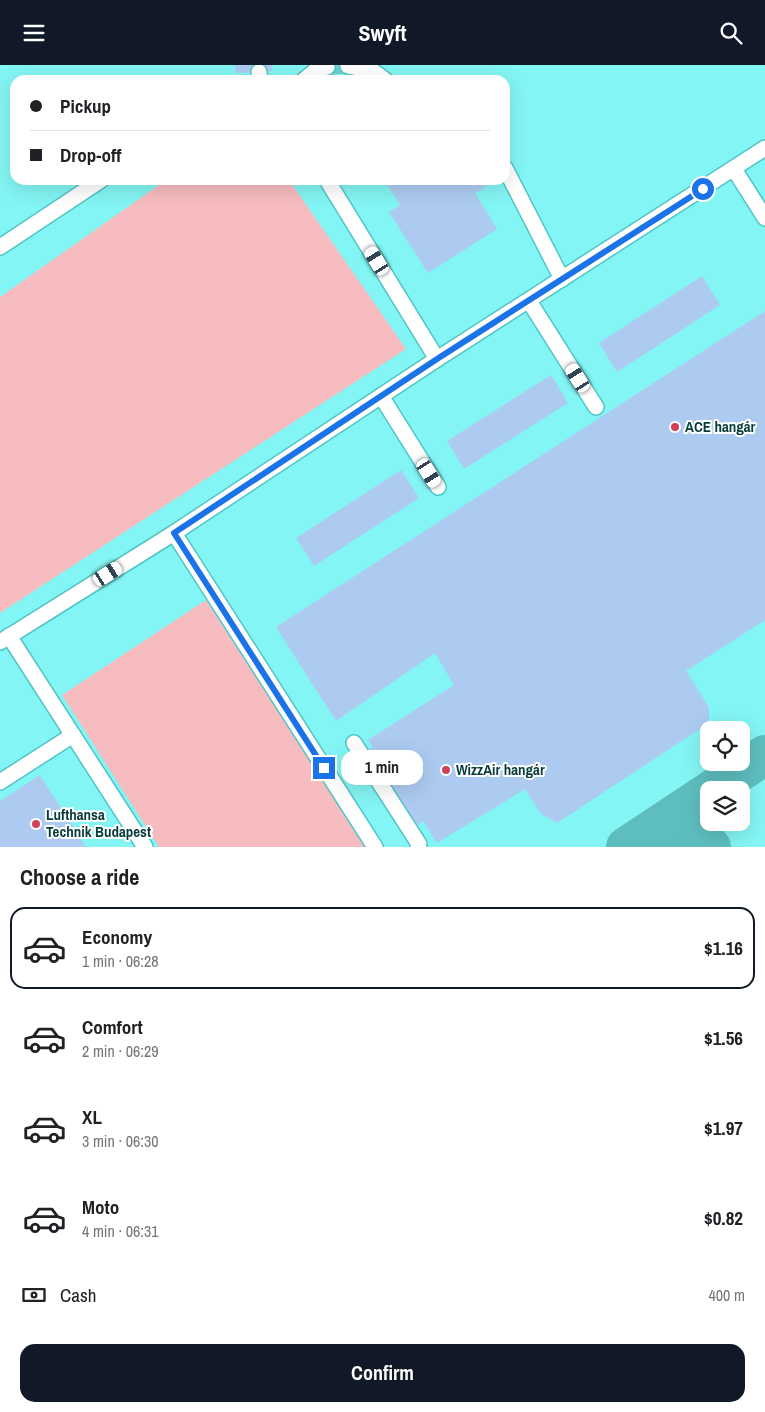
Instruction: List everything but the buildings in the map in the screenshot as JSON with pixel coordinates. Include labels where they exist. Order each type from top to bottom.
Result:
[{"type":"lane","points":[[348,66],[373,71],[378,75]]},
{"type":"lane","points":[[310,75],[316,70],[328,67]]},
{"type":"lane","points":[[146,847],[73,735],[5,639],[174,533],[437,359],[763,151]]},
{"type":"lane","points":[[734,169],[765,218]]},
{"type":"lane","points":[[510,178],[562,279]]},
{"type":"lane","points":[[0,247],[94,185]]},
{"type":"lane","points":[[330,185],[437,359]]},
{"type":"lane","points":[[528,301],[596,407]]},
{"type":"lane","points":[[381,396],[438,487]]},
{"type":"lane","points":[[174,533],[375,847]]},
{"type":"lane","points":[[0,782],[73,735]]},
{"type":"lane","points":[[354,743],[419,844],[418,847]]},
{"type":"shaded area","points":[[159,185],[292,185],[406,349],[0,613],[0,297]]},
{"type":"shaded area","points":[[206,600],[367,847],[159,847],[62,695]]},
{"type":"taxiway","points":[[726,781],[765,755]]},
{"type":"taxiway","points":[[626,847],[700,798]]},
{"type":"taxiway","points":[[656,827],[711,847]]},
{"type":"tunnel","points":[[327,67],[348,66]]},
{"type":"place","name":"ACE hangár","points":[[675,427]]},
{"type":"place","name":"WizzAir hangár","points":[[446,770]]},
{"type":"place","name":"Lufthansa Technik Budapest","points":[[36,824]]},
{"type":"route","points":[[324,768],[174,533],[437,359],[703,189]]}]
